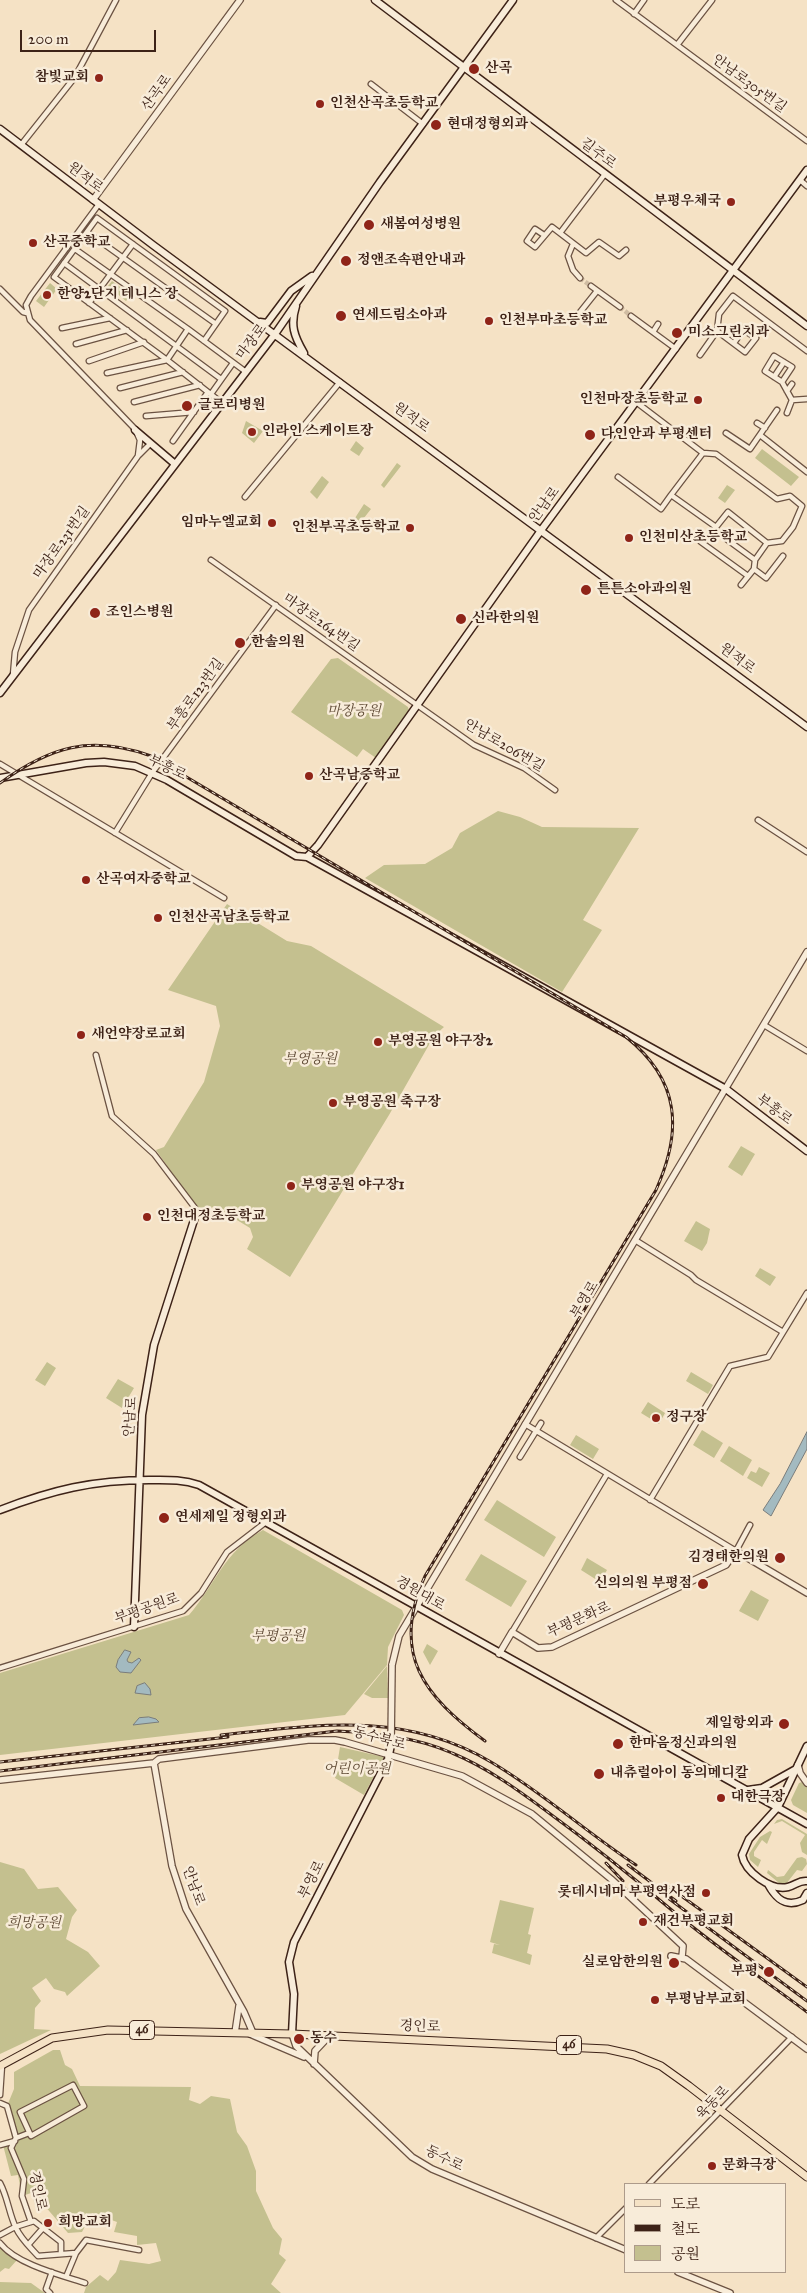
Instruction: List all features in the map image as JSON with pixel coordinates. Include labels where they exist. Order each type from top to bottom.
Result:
[{"type":"main road","name":"길주로","points":[[375,0],[807,326]]},
{"type":"main road","name":"마장로","points":[[0,693],[275,334],[315,275],[513,0]]},
{"type":"main road","name":"원적로","points":[[0,129],[93,200],[542,529],[807,727]]},
{"type":"main road","name":"안남로","points":[[307,857],[318,845],[542,529],[807,170]]},
{"type":"main road","points":[[259,322],[267,322],[291,291],[315,275]]},
{"type":"main road","points":[[297,302],[292,319],[293,331],[306,356]]},
{"type":"main road","points":[[135,430],[175,464]]},
{"type":"main road","name":"부흥로","points":[[1,778],[86,763],[104,762],[135,766],[152,773],[296,856],[307,857],[726,1088],[807,1151]]},
{"type":"main road","name":"안남로","points":[[134,1628],[142,1415],[154,1345],[195,1216]]},
{"type":"main road","name":"경원대로","points":[[0,1510],[61,1489],[98,1483],[140,1480],[191,1482],[807,1824]]},
{"type":"main road","name":"부영로","points":[[292,2034],[294,1994],[289,1962],[294,1942],[389,1754],[391,1745]]},
{"type":"main road","points":[[807,1746],[778,1807],[749,1839],[742,1855],[746,1867],[768,1884],[777,1899],[790,1904],[803,1900],[807,1893]]},
{"type":"main road","points":[[744,1789],[762,1788],[798,1767]]},
{"type":"main road","points":[[768,1884],[788,1887],[800,1880],[807,1881]]},
{"type":"main road","name":"경인로","points":[[1,2066],[52,2038],[108,2030],[330,2035],[607,2049],[634,2055],[660,2066],[721,2110],[807,2177]]},
{"type":"street","points":[[21,145],[75,77],[116,0]]},
{"type":"street","name":"산곡로","points":[[93,200],[240,0]]},
{"type":"street","name":"안남로305번길","points":[[616,0],[807,141]]},
{"type":"street","points":[[634,14],[644,0]]},
{"type":"street","points":[[677,45],[712,0]]},
{"type":"street","points":[[371,84],[423,124]]},
{"type":"street","points":[[560,233],[605,174]]},
{"type":"street","points":[[800,180],[807,186]]},
{"type":"street","points":[[99,204],[31,296],[26,305],[26,313],[30,320],[135,430],[140,440],[138,456]]},
{"type":"street","points":[[204,341],[225,311],[97,218],[54,277],[144,342],[222,402]]},
{"type":"street","points":[[544,235],[552,227],[586,252],[599,242],[619,256],[626,250]]},
{"type":"street","points":[[87,232],[216,324]]},
{"type":"street","points":[[89,303],[133,244]]},
{"type":"street","points":[[573,244],[568,256],[573,270],[580,278]]},
{"type":"street","points":[[75,249],[246,372]]},
{"type":"street","points":[[64,263],[221,379]]},
{"type":"street","points":[[591,286],[620,307]]},
{"type":"street","points":[[0,289],[22,312],[26,313]]},
{"type":"street","points":[[573,321],[597,291]]},
{"type":"street","points":[[700,355],[717,331],[720,314],[733,296],[807,351]]},
{"type":"street","points":[[631,316],[676,349]]},
{"type":"street","points":[[62,328],[110,318]]},
{"type":"street","points":[[653,332],[658,324]]},
{"type":"street","points":[[717,331],[745,352],[756,338],[738,326]]},
{"type":"street","points":[[107,373],[167,360],[188,329]]},
{"type":"street","points":[[76,344],[127,330]]},
{"type":"street","points":[[734,343],[743,330]]},
{"type":"street","points":[[90,361],[144,342]]},
{"type":"street","points":[[782,382],[792,367],[774,356],[765,371],[782,382],[792,400]]},
{"type":"street","points":[[173,441],[233,362]]},
{"type":"street","points":[[774,377],[784,362]]},
{"type":"street","points":[[120,388],[183,372]]},
{"type":"street","points":[[245,497],[340,382]]},
{"type":"street","points":[[787,391],[792,384]]},
{"type":"street","points":[[134,402],[200,385]]},
{"type":"street","points":[[792,400],[807,401]]},
{"type":"street","points":[[787,412],[792,400]]},
{"type":"street","points":[[636,402],[703,452],[716,454],[777,499],[790,496],[802,506],[802,510],[793,528],[782,541],[767,542],[728,512],[714,530],[755,560]]},
{"type":"street","points":[[726,433],[750,449],[777,410]]},
{"type":"street","points":[[146,416],[194,412]]},
{"type":"street","points":[[758,423],[765,428]]},
{"type":"street","points":[[760,435],[807,472]]},
{"type":"street","name":"마장로231번길","points":[[13,676],[15,652],[28,610],[138,456],[150,444]]},
{"type":"street","points":[[618,477],[661,509],[703,452]]},
{"type":"street","points":[[671,494],[716,527]]},
{"type":"street","points":[[701,542],[748,576]]},
{"type":"street","points":[[741,585],[754,569],[755,560],[767,542]]},
{"type":"street","points":[[754,569],[766,578],[783,556]]},
{"type":"street","name":"마장로264번길","points":[[211,560],[417,704]]},
{"type":"street","name":"부흥로123번길","points":[[115,833],[152,773],[276,605]]},
{"type":"street","name":"안남로206번길","points":[[417,704],[474,745],[524,768],[555,790]]},
{"type":"street","points":[[0,764],[224,898]]},
{"type":"street","points":[[758,820],[807,852]]},
{"type":"street","name":"부영로","points":[[391,1745],[392,1665],[399,1636],[806,956]]},
{"type":"street","points":[[764,1025],[807,1051]]},
{"type":"street","points":[[96,1055],[112,1116],[154,1154],[194,1208],[195,1216]]},
{"type":"street","points":[[635,1240],[696,1280],[783,1332]]},
{"type":"street","points":[[650,1500],[730,1366],[768,1357],[807,1293]]},
{"type":"street","points":[[520,1457],[541,1423]]},
{"type":"street","points":[[525,1424],[807,1593]]},
{"type":"street","points":[[499,1654],[607,1474]]},
{"type":"street","name":"부평공원로","points":[[0,1668],[134,1628],[188,1608],[201,1593],[227,1552],[266,1522]]},
{"type":"street","points":[[736,1551],[750,1525]]},
{"type":"street","name":"부평문화로","points":[[512,1632],[538,1648],[552,1647],[724,1566],[730,1562],[736,1551]]},
{"type":"street","name":"동수북로","points":[[0,1780],[154,1762],[159,1759],[308,1740],[335,1740],[389,1754],[462,1776],[532,1814],[564,1839],[654,1917],[683,1946],[682,1957]]},
{"type":"street","name":"안남로","points":[[154,1762],[172,1866],[186,1909],[244,2012],[250,2033]]},
{"type":"street","points":[[798,1767],[807,1783]]},
{"type":"street","points":[[671,1956],[682,1957],[807,2049]]},
{"type":"street","points":[[235,2033],[239,2006]]},
{"type":"street","points":[[250,2033],[274,2042],[312,2062],[315,2051],[330,2035]]},
{"type":"street","name":"동수로","points":[[292,2034],[296,2046],[412,2157],[432,2169],[624,2249]]},
{"type":"street","name":"육동로","points":[[650,2183],[792,2038]]},
{"type":"street","points":[[0,2095],[1,2066]]},
{"type":"street","points":[[0,2145],[29,2133],[32,2136],[84,2106],[73,2085],[20,2112],[29,2133]]},
{"type":"street","name":"경인로","points":[[0,2103],[7,2106],[16,2139],[11,2148],[24,2179],[22,2196],[31,2222]]},
{"type":"street","points":[[0,2183],[7,2196],[15,2226],[38,2256]]},
{"type":"street","points":[[596,2238],[624,2210]]},
{"type":"street","points":[[0,2235],[15,2226],[34,2221],[60,2242],[61,2254]]},
{"type":"street","points":[[28,2245],[43,2228]]},
{"type":"street","points":[[66,2277],[76,2253],[86,2240],[139,2250]]},
{"type":"street","points":[[0,2243],[9,2252],[36,2266],[85,2283]]},
{"type":"street","points":[[38,2256],[76,2253]]},
{"type":"street","points":[[36,2266],[38,2256]]},
{"type":"street","points":[[50,2293],[46,2289],[52,2272]]},
{"type":"street","points":[[680,2273],[730,2293]]},
{"type":"green space","points":[[112,281],[131,295],[126,301],[108,286]]},
{"type":"green space","name":"한양2단지 테니스 장","points":[[50,283],[57,289],[44,307],[36,301]]},
{"type":"green space","name":"인라인 스케이트장","points":[[246,421],[263,431],[254,443],[242,433]]},
{"type":"green space","points":[[356,441],[364,448],[359,456],[350,450]]},
{"type":"green space","points":[[762,449],[799,477],[791,486],[755,458]]},
{"type":"green space","points":[[397,463],[401,466],[384,488],[381,485]]},
{"type":"green space","points":[[322,476],[329,482],[317,499],[310,492]]},
{"type":"green space","points":[[727,485],[735,490],[725,503],[718,498]]},
{"type":"green space","points":[[364,504],[371,509],[360,523],[355,518]]},
{"type":"green space","name":"마장공원","points":[[338,658],[408,707],[409,711],[376,758],[363,749],[357,757],[291,712],[331,659]]},
{"type":"green space","points":[[498,811],[520,817],[542,827],[639,828],[583,920],[602,930],[562,992],[365,878],[384,865],[425,864],[452,848],[460,833]]},
{"type":"green space","name":"부영공원","points":[[227,904],[287,941],[311,946],[444,1027],[434,1036],[389,1115],[290,1277],[247,1249],[253,1237],[250,1228],[214,1206],[202,1216],[156,1150],[164,1147],[204,1082],[220,1026],[216,1006],[168,990]]},
{"type":"green space","points":[[741,1146],[755,1154],[742,1176],[728,1167]]},
{"type":"green space","points":[[696,1221],[710,1229],[707,1243],[702,1251],[684,1241]]},
{"type":"green space","points":[[760,1268],[776,1277],[770,1286],[755,1276]]},
{"type":"green space","points":[[47,1362],[56,1368],[45,1386],[35,1380]]},
{"type":"green space","points":[[691,1372],[713,1385],[708,1394],[686,1381]]},
{"type":"green space","points":[[118,1379],[134,1388],[122,1408],[106,1398]]},
{"type":"green space","name":"정구장","points":[[648,1402],[665,1413],[659,1424],[641,1413]]},
{"type":"green space","points":[[702,1430],[723,1443],[714,1458],[693,1445]]},
{"type":"green space","points":[[576,1435],[599,1449],[593,1459],[570,1445]]},
{"type":"green space","points":[[729,1446],[752,1460],[743,1476],[720,1461]]},
{"type":"green space","points":[[759,1467],[770,1473],[762,1487],[747,1478],[751,1471],[756,1473]]},
{"type":"green space","points":[[497,1500],[556,1537],[544,1557],[484,1520]]},
{"type":"green space","name":"부평공원","points":[[263,1530],[402,1610],[404,1615],[388,1647],[387,1665],[345,1715],[0,1755],[0,1673],[189,1615],[229,1558],[238,1548]]},
{"type":"green space","points":[[481,1554],[527,1581],[511,1607],[465,1580]]},
{"type":"green space","points":[[587,1558],[607,1570],[600,1582],[581,1570]]},
{"type":"green space","points":[[751,1590],[769,1600],[758,1621],[739,1611]]},
{"type":"green space","points":[[427,1644],[438,1651],[430,1665],[423,1652]]},
{"type":"green space","points":[[387,1666],[388,1698],[372,1698],[364,1694]]},
{"type":"green space","name":"어린이공원","points":[[340,1747],[384,1757],[364,1795],[335,1778]]},
{"type":"green space","points":[[802,1782],[807,1787],[807,1813],[793,1805],[791,1800],[799,1783]]},
{"type":"green space","points":[[782,1819],[807,1834],[807,1855],[802,1852],[800,1843],[805,1835],[782,1821],[774,1824],[777,1820]]},
{"type":"green space","points":[[770,1831],[772,1832],[767,1844],[762,1840],[754,1852],[754,1856],[761,1860],[758,1867],[750,1860],[749,1854],[760,1837]]},
{"type":"green space","points":[[802,1857],[806,1859],[807,1864],[802,1871],[797,1870],[786,1884],[779,1883],[767,1873],[768,1870],[777,1877],[784,1876],[797,1858]]},
{"type":"green space","name":"희망공원","points":[[0,1862],[24,1869],[38,1889],[58,1887],[77,1910],[72,1917],[66,1939],[88,1952],[100,1966],[67,1996],[65,1992],[54,1989],[46,1978],[32,1988],[41,2001],[35,2008],[34,2029],[51,2030],[0,2054]]},
{"type":"green space","points":[[500,1900],[534,1908],[528,1934],[531,1935],[527,1953],[532,1955],[530,1965],[492,1953],[494,1944],[500,1945],[490,1942]]},
{"type":"green space","points":[[53,2050],[60,2050],[65,2065],[72,2069],[80,2086],[191,2087],[189,2100],[200,2104],[211,2096],[230,2099],[237,2132],[247,2146],[256,2171],[256,2191],[273,2228],[282,2239],[279,2254],[286,2260],[271,2284],[281,2293],[84,2293],[86,2287],[100,2275],[108,2281],[116,2272],[120,2260],[149,2264],[161,2261],[156,2243],[137,2245],[137,2236],[114,2232],[117,2222],[92,2213],[82,2232],[68,2233],[44,2205],[37,2211],[31,2193],[22,2196],[18,2175],[11,2176],[3,2145],[12,2138],[7,2106],[14,2089],[14,2072]]},
{"type":"green space","points":[[0,2248],[17,2260],[9,2269],[5,2268],[0,2272]]},
{"type":"green space","points":[[0,2282],[31,2283],[45,2293],[0,2293]]},
{"type":"water","points":[[807,1432],[807,1449],[771,1516],[763,1510],[780,1484]]},
{"type":"water","points":[[125,1650],[131,1652],[127,1660],[128,1662],[132,1663],[139,1658],[141,1660],[131,1673],[120,1672],[116,1667],[118,1660]]},
{"type":"water","points":[[145,1683],[150,1689],[151,1695],[135,1693],[137,1686]]},
{"type":"water","points":[[149,1717],[159,1722],[133,1725],[139,1718]]},
{"type":"tunnel","points":[[580,278],[591,286]]},
{"type":"tunnel","points":[[620,307],[631,316]]},
{"type":"railway","points":[[0,783],[36,761],[71,748],[90,745],[109,746],[129,749],[151,756],[626,1037],[644,1053],[666,1088],[671,1107],[673,1127],[665,1168],[656,1190],[425,1576],[415,1604],[411,1628],[413,1651],[419,1671],[430,1690],[445,1707],[485,1741]]},
{"type":"railway","points":[[221,1735],[325,1725],[359,1725],[425,1734],[458,1746],[491,1762],[528,1786],[636,1865]]},
{"type":"railway","points":[[0,1771],[337,1731],[381,1735],[424,1743],[478,1765],[526,1796],[609,1859],[702,1934],[807,2012]]},
{"type":"railway","points":[[0,1762],[228,1737]]},
{"type":"railway","points":[[606,1863],[623,1881]]},
{"type":"railway","points":[[628,1865],[676,1901]]},
{"type":"railway","points":[[669,1887],[807,1987]]},
{"type":"railway","points":[[668,1898],[807,2001]]},
{"type":"place","name":"산곡","points":[[474,69]]},
{"type":"place","name":"참빛교회","points":[[99,78]]},
{"type":"place","name":"인천산곡초등학교","points":[[320,104]]},
{"type":"place","name":"현대정형외과","points":[[436,125]]},
{"type":"place","name":"부평우체국","points":[[731,202]]},
{"type":"place","name":"새봄여성병원","points":[[369,225]]},
{"type":"place","name":"산곡중학교","points":[[33,243]]},
{"type":"place","name":"정앤조속편안내과","points":[[346,261]]},
{"type":"place","name":"한양2단지 테니스 장","points":[[47,295]]},
{"type":"place","name":"연세드림소아과","points":[[341,316]]},
{"type":"place","name":"인천부마초등학교","points":[[489,321]]},
{"type":"place","name":"미소그린치과","points":[[677,333]]},
{"type":"place","name":"인천마장초등학교","points":[[698,400]]},
{"type":"place","name":"글로리병원","points":[[187,406]]},
{"type":"place","name":"인라인 스케이트장","points":[[252,432]]},
{"type":"place","name":"다인안과 부평센터","points":[[590,435]]},
{"type":"place","name":"임마누엘교회","points":[[272,523]]},
{"type":"place","name":"인천부곡초등학교","points":[[410,528]]},
{"type":"place","name":"인천미산초등학교","points":[[629,538]]},
{"type":"place","name":"튼튼소아과의원","points":[[586,590]]},
{"type":"place","name":"조인스병원","points":[[95,613]]},
{"type":"place","name":"신라한의원","points":[[461,619]]},
{"type":"place","name":"한솔의원","points":[[240,643]]},
{"type":"place","name":"산곡남중학교","points":[[309,776]]},
{"type":"place","name":"산곡여자중학교","points":[[86,880]]},
{"type":"place","name":"인천산곡남초등학교","points":[[158,918]]},
{"type":"place","name":"새언약장로교회","points":[[81,1035]]},
{"type":"place","name":"부영공원 야구장2","points":[[378,1042]]},
{"type":"place","name":"부영공원 축구장","points":[[333,1103]]},
{"type":"place","name":"부영공원 야구장1","points":[[291,1186]]},
{"type":"place","name":"인천대정초등학교","points":[[147,1217]]},
{"type":"place","name":"정구장","points":[[656,1418]]},
{"type":"place","name":"연세제일 정형외과","points":[[164,1518]]},
{"type":"place","name":"김경태한의원","points":[[780,1558]]},
{"type":"place","name":"신의의원 부평점","points":[[703,1584]]},
{"type":"place","name":"제일항외과","points":[[784,1724]]},
{"type":"place","name":"한마음정신과의원","points":[[618,1744]]},
{"type":"place","name":"내츄럴아이 동의메디칼","points":[[599,1774]]},
{"type":"place","name":"대한극장","points":[[721,1798]]},
{"type":"place","name":"롯데시네마 부평역사점","points":[[706,1893]]},
{"type":"place","name":"재건부평교회","points":[[643,1922]]},
{"type":"place","name":"실로암한의원","points":[[674,1963]]},
{"type":"place","name":"부평","points":[[769,1972]]},
{"type":"place","name":"부평남부교회","points":[[655,2000]]},
{"type":"place","name":"동수","points":[[299,2039]]},
{"type":"place","name":"문화극장","points":[[712,2166]]},
{"type":"place","name":"희망교회","points":[[48,2223]]}]
